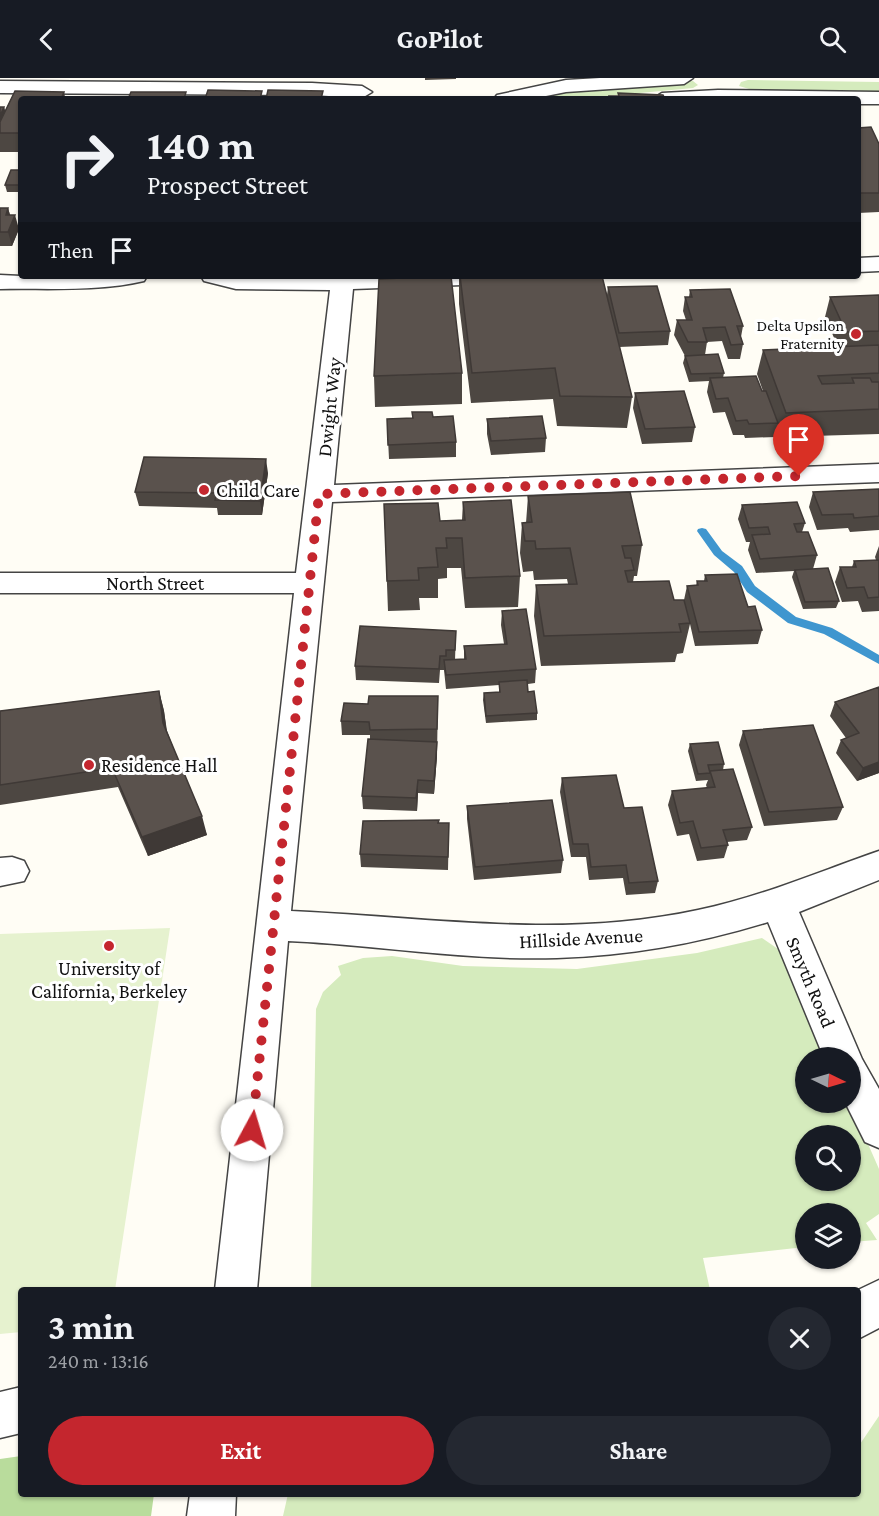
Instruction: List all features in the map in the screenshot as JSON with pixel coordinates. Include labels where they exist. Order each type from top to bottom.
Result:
[{"type":"street","points":[[519,96],[567,86],[684,78]]},
{"type":"street","points":[[0,87],[363,90]]},
{"type":"street","points":[[676,96],[718,87],[850,96]]},
{"type":"street","points":[[861,97],[879,98]]},
{"type":"street","points":[[861,265],[879,264]]},
{"type":"street","points":[[0,282],[110,279]]},
{"type":"street","points":[[224,279],[236,282],[343,279]]},
{"type":"street","name":"Dwight Way","points":[[236,1287],[272,925],[343,279]]},
{"type":"street","points":[[319,494],[879,473]]},
{"type":"street","name":"North Street","points":[[0,583],[309,583]]},
{"type":"street","name":"Hillside Avenue","points":[[272,925],[326,927],[510,942],[588,940],[669,932],[779,906],[834,886],[879,865]]},
{"type":"street","name":"Smyth Road","points":[[779,906],[838,1047]]},
{"type":"street","points":[[861,1094],[879,1129]]},
{"type":"street","points":[[861,1315],[879,1301]]},
{"type":"street","points":[[0,1414],[18,1411]]},
{"type":"street","points":[[211,1516],[213,1497]]},
{"type":"green space","points":[[684,80],[693,81],[698,85],[693,88],[608,96],[540,96]]},
{"type":"green space","points":[[748,80],[879,82],[879,93],[756,91],[739,86],[741,82]]},
{"type":"green space","points":[[170,928],[115,1287],[18,1287],[18,1332],[0,1334],[0,934]]},
{"type":"green space","points":[[762,938],[778,949],[788,964],[826,1047],[795,1047],[795,1113],[854,1113],[860,1125],[795,1125],[795,1191],[861,1191],[861,1128],[879,1169],[879,1214],[866,1223],[877,1240],[861,1241],[861,1203],[795,1203],[795,1248],[703,1258],[709,1287],[311,1287],[316,1009],[323,992],[341,975],[338,966],[363,958],[392,956],[463,966],[577,969],[697,953]]},
{"type":"green space","points":[[879,1416],[879,1516],[283,1516],[287,1497],[861,1497],[861,1443]]},
{"type":"green space","points":[[18,1456],[18,1497],[154,1497],[151,1516],[0,1516],[0,1459]]},
{"type":"building","points":[[208,90],[262,91],[261,96],[206,96]]},
{"type":"building","points":[[268,90],[323,91],[322,96],[267,96]]},
{"type":"building","points":[[15,91],[64,92],[62,96],[18,96],[18,133],[0,133],[0,122]]},
{"type":"building","points":[[131,92],[186,92],[185,96],[129,96]]},
{"type":"building","points":[[618,93],[664,96],[619,96]]},
{"type":"building","points":[[871,127],[879,144],[879,193],[861,193],[861,128]]},
{"type":"building","points":[[11,170],[18,170],[18,185],[5,185]]},
{"type":"building","points":[[0,208],[8,208],[6,215],[15,215],[8,232],[0,232]]},
{"type":"building","points":[[379,279],[451,279],[462,373],[374,376]]},
{"type":"building","points":[[460,279],[603,279],[632,397],[560,396],[555,368],[472,373]]},
{"type":"building","points":[[657,286],[670,331],[619,333],[608,287]]},
{"type":"building","points":[[730,289],[743,326],[737,326],[743,344],[731,345],[725,327],[703,328],[707,342],[688,342],[677,320],[692,320],[685,297],[692,297],[690,290]]},
{"type":"building","points":[[879,295],[879,331],[846,332],[830,297]]},
{"type":"building","points":[[879,345],[879,373],[818,376],[822,384],[854,383],[852,378],[870,378],[872,382],[879,382],[879,409],[786,413],[763,350]]},
{"type":"building","points":[[718,354],[724,373],[691,374],[685,356]]},
{"type":"building","points":[[756,376],[762,391],[766,391],[778,423],[749,424],[747,420],[736,421],[728,398],[716,399],[710,378]]},
{"type":"building","points":[[684,391],[695,427],[645,429],[635,393]]},
{"type":"building","points":[[412,412],[432,412],[433,417],[453,416],[456,442],[388,445],[387,419],[413,418]]},
{"type":"building","points":[[542,416],[546,438],[491,441],[487,419]]},
{"type":"building","points":[[144,457],[266,459],[260,501],[215,500],[217,493],[135,492]]},
{"type":"building","points":[[879,489],[879,516],[854,518],[853,514],[822,515],[813,492]]},
{"type":"building","points":[[630,492],[642,545],[622,546],[625,558],[631,558],[634,570],[625,571],[628,582],[669,581],[674,600],[684,600],[690,623],[679,624],[681,632],[544,636],[536,585],[577,584],[570,548],[536,549],[535,541],[525,541],[522,523],[532,522],[528,496]]},
{"type":"building","points":[[511,500],[520,576],[465,578],[462,538],[446,538],[447,548],[436,548],[438,567],[418,568],[419,580],[387,581],[384,504],[438,503],[440,521],[465,520],[463,502]]},
{"type":"building","points":[[797,502],[805,523],[794,524],[797,532],[808,532],[817,555],[760,559],[752,535],[770,534],[768,527],[749,528],[742,505]]},
{"type":"building","points":[[879,560],[879,597],[868,598],[864,587],[847,588],[840,567],[856,567],[854,561]]},
{"type":"building","points":[[828,568],[839,601],[805,602],[795,570]]},
{"type":"building","points":[[737,574],[748,607],[755,606],[762,630],[699,632],[687,586],[698,585],[697,581],[707,581],[705,575]]},
{"type":"building","points":[[526,609],[536,669],[446,675],[444,660],[466,659],[464,646],[507,644],[502,611]]},
{"type":"building","points":[[360,626],[456,631],[455,650],[446,650],[446,656],[440,656],[439,669],[355,666]]},
{"type":"building","points":[[527,680],[528,692],[534,691],[537,713],[486,716],[484,693],[500,692],[499,682]]},
{"type":"building","points":[[879,687],[879,762],[863,768],[841,740],[859,733],[835,702]]},
{"type":"building","name":"Residence Hall","points":[[159,691],[163,723],[202,816],[142,837],[112,768],[0,785],[0,711]]},
{"type":"building","points":[[369,696],[438,696],[437,729],[370,730],[369,722],[341,721],[344,703],[368,704]]},
{"type":"building","points":[[813,725],[843,807],[769,812],[743,731]]},
{"type":"building","points":[[368,739],[437,742],[434,781],[418,780],[416,798],[362,796]]},
{"type":"building","points":[[718,742],[724,764],[708,765],[710,773],[698,774],[690,744]]},
{"type":"building","points":[[733,769],[752,827],[723,830],[728,845],[701,848],[693,821],[680,823],[672,791],[715,787],[710,771]]},
{"type":"building","points":[[616,775],[624,808],[642,807],[658,881],[629,883],[626,865],[591,867],[588,844],[573,844],[562,778]]},
{"type":"building","points":[[552,800],[563,860],[475,867],[467,806]]},
{"type":"building","points":[[439,820],[438,823],[449,823],[448,857],[360,854],[363,821]]},
{"type":"waterway","points":[[702,531],[718,553],[738,569],[751,589],[792,620],[828,631],[879,660]]},
{"type":"place","name":"Delta Upsilon Fraternity","points":[[856,334]]},
{"type":"place","name":"Child Care","points":[[204,490]]},
{"type":"place","name":"Residence Hall","points":[[89,765]]},
{"type":"place","name":"University of California, Berkeley","points":[[109,946]]},
{"type":"route","points":[[252,1130],[319,494],[799,476]]}]
